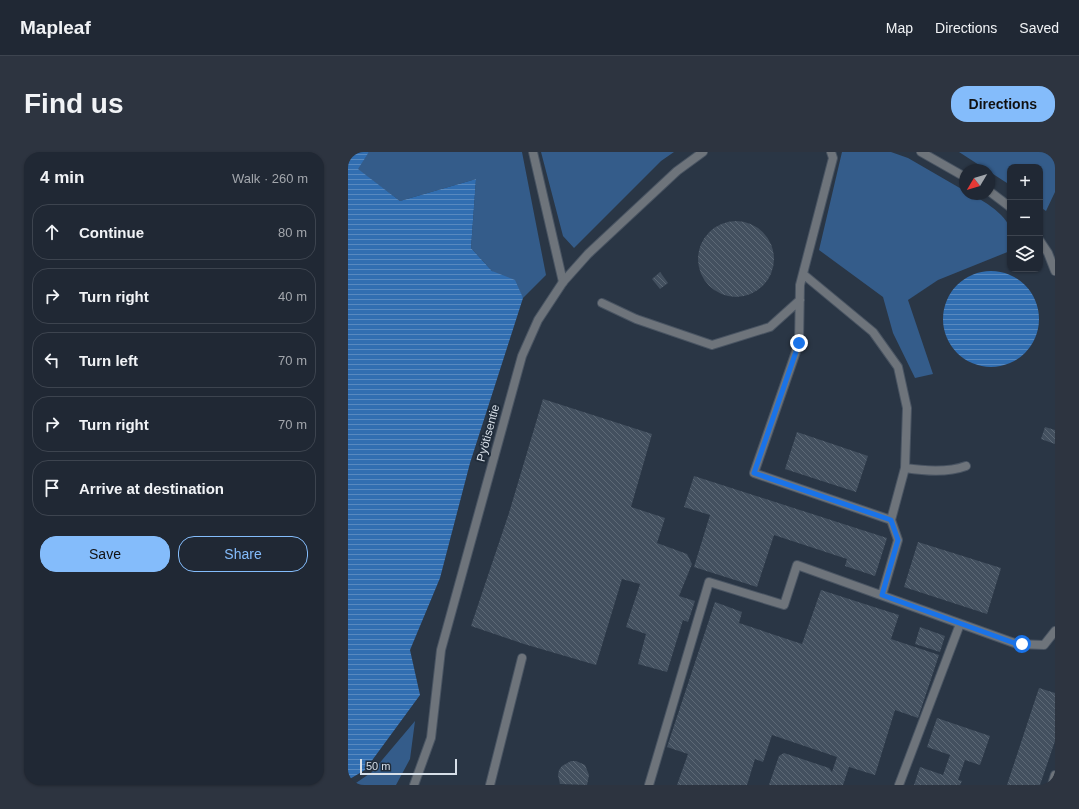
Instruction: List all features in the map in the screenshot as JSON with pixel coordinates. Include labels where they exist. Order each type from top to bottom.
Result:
[{"type":"street","points":[[533,152],[563,282]]},
{"type":"street","name":"Pyötisentie","points":[[414,785],[431,738],[441,650],[522,356],[538,320],[563,282],[588,254],[676,171],[703,152]]},
{"type":"street","points":[[831,152],[833,158],[800,285],[799,343],[754,473],[891,520]]},
{"type":"street","points":[[922,152],[959,174]]},
{"type":"street","points":[[995,196],[1007,205]]},
{"type":"street","points":[[1043,246],[1048,253],[1055,271]]},
{"type":"street","points":[[804,274],[874,332],[898,367],[907,408],[905,468],[891,520],[898,540],[882,595]]},
{"type":"street","points":[[602,303],[636,319],[712,345],[770,327],[800,300]]},
{"type":"street","points":[[905,468],[954,471],[966,466]]},
{"type":"street","points":[[649,785],[709,582],[784,605],[797,565],[1017,644],[1044,645],[1055,631]]},
{"type":"street","points":[[899,785],[960,624]]},
{"type":"street","points":[[490,785],[522,658]]},
{"type":"street","points":[[1052,785],[1055,775]]},
{"type":"shaded area","points":[[348,152],[369,152],[358,169],[400,201],[476,179],[471,248],[492,271],[515,280],[523,298],[470,463],[440,578],[410,650],[420,695],[365,770],[348,780]]},
{"type":"shaded area","points":[[369,152],[522,152],[546,275],[523,298],[492,271],[471,248],[476,179],[400,201],[357,169]]},
{"type":"shaded area","points":[[541,152],[674,152],[661,161],[574,248],[563,236]]},
{"type":"shaded area","points":[[842,152],[891,152],[908,158],[959,188],[959,200],[980,200],[998,212],[1007,222],[1007,252],[938,280],[908,300],[933,374],[915,378],[893,333],[883,297],[819,250]]},
{"type":"shaded area","points":[[959,152],[1052,152],[1055,156],[1055,192],[1046,211],[1043,209],[1043,164],[1007,164],[1007,183],[995,175],[995,164],[978,164]]},
{"type":"shaded area","points":[[991,271],[1009,274],[1025,285],[1036,301],[1039,319],[1036,337],[1025,353],[1009,364],[991,367],[973,364],[957,353],[946,337],[943,319],[946,301],[957,285],[973,274]]},
{"type":"shaded area","points":[[415,721],[410,759],[396,785],[353,785],[372,772]]},
{"type":"building","points":[[736,221],[751,224],[763,232],[771,244],[774,259],[771,274],[763,286],[751,294],[736,297],[721,294],[709,286],[701,274],[698,259],[701,244],[709,232],[721,224]]},
{"type":"building","points":[[660,272],[668,283],[660,289],[652,279]]},
{"type":"building","points":[[543,399],[652,434],[631,507],[665,518],[657,543],[687,554],[692,564],[679,596],[695,601],[688,622],[683,620],[667,672],[638,664],[646,634],[626,627],[640,584],[622,579],[596,665],[524,644],[471,626],[509,513]]},
{"type":"building","points":[[1045,427],[1055,430],[1055,444],[1041,439]]},
{"type":"building","points":[[797,432],[868,456],[856,492],[785,469]]},
{"type":"building","points":[[694,476],[887,538],[875,576],[845,566],[847,559],[774,535],[757,587],[694,567],[710,515],[684,507]]},
{"type":"building","points":[[918,542],[1001,568],[987,614],[904,587]]},
{"type":"building","points":[[821,590],[899,615],[891,639],[939,655],[918,718],[895,710],[875,775],[849,767],[843,785],[769,785],[779,756],[784,753],[829,768],[832,772],[837,757],[772,735],[763,762],[755,759],[747,785],[677,785],[688,754],[667,747],[715,602],[742,612],[739,623],[802,644]]},
{"type":"building","points":[[920,627],[945,636],[940,652],[915,644]]},
{"type":"building","points":[[1039,688],[1055,693],[1055,741],[1040,785],[1007,785]]},
{"type":"building","points":[[937,718],[990,736],[980,765],[965,760],[958,780],[962,781],[960,785],[914,785],[920,767],[943,775],[950,755],[927,747]]},
{"type":"building","points":[[571,761],[576,761],[585,765],[589,775],[587,785],[560,784],[558,775],[559,770],[562,766]]},
{"type":"route","points":[[799,343],[754,473],[891,520],[898,540],[882,595],[1017,644],[1022,644]]}]
